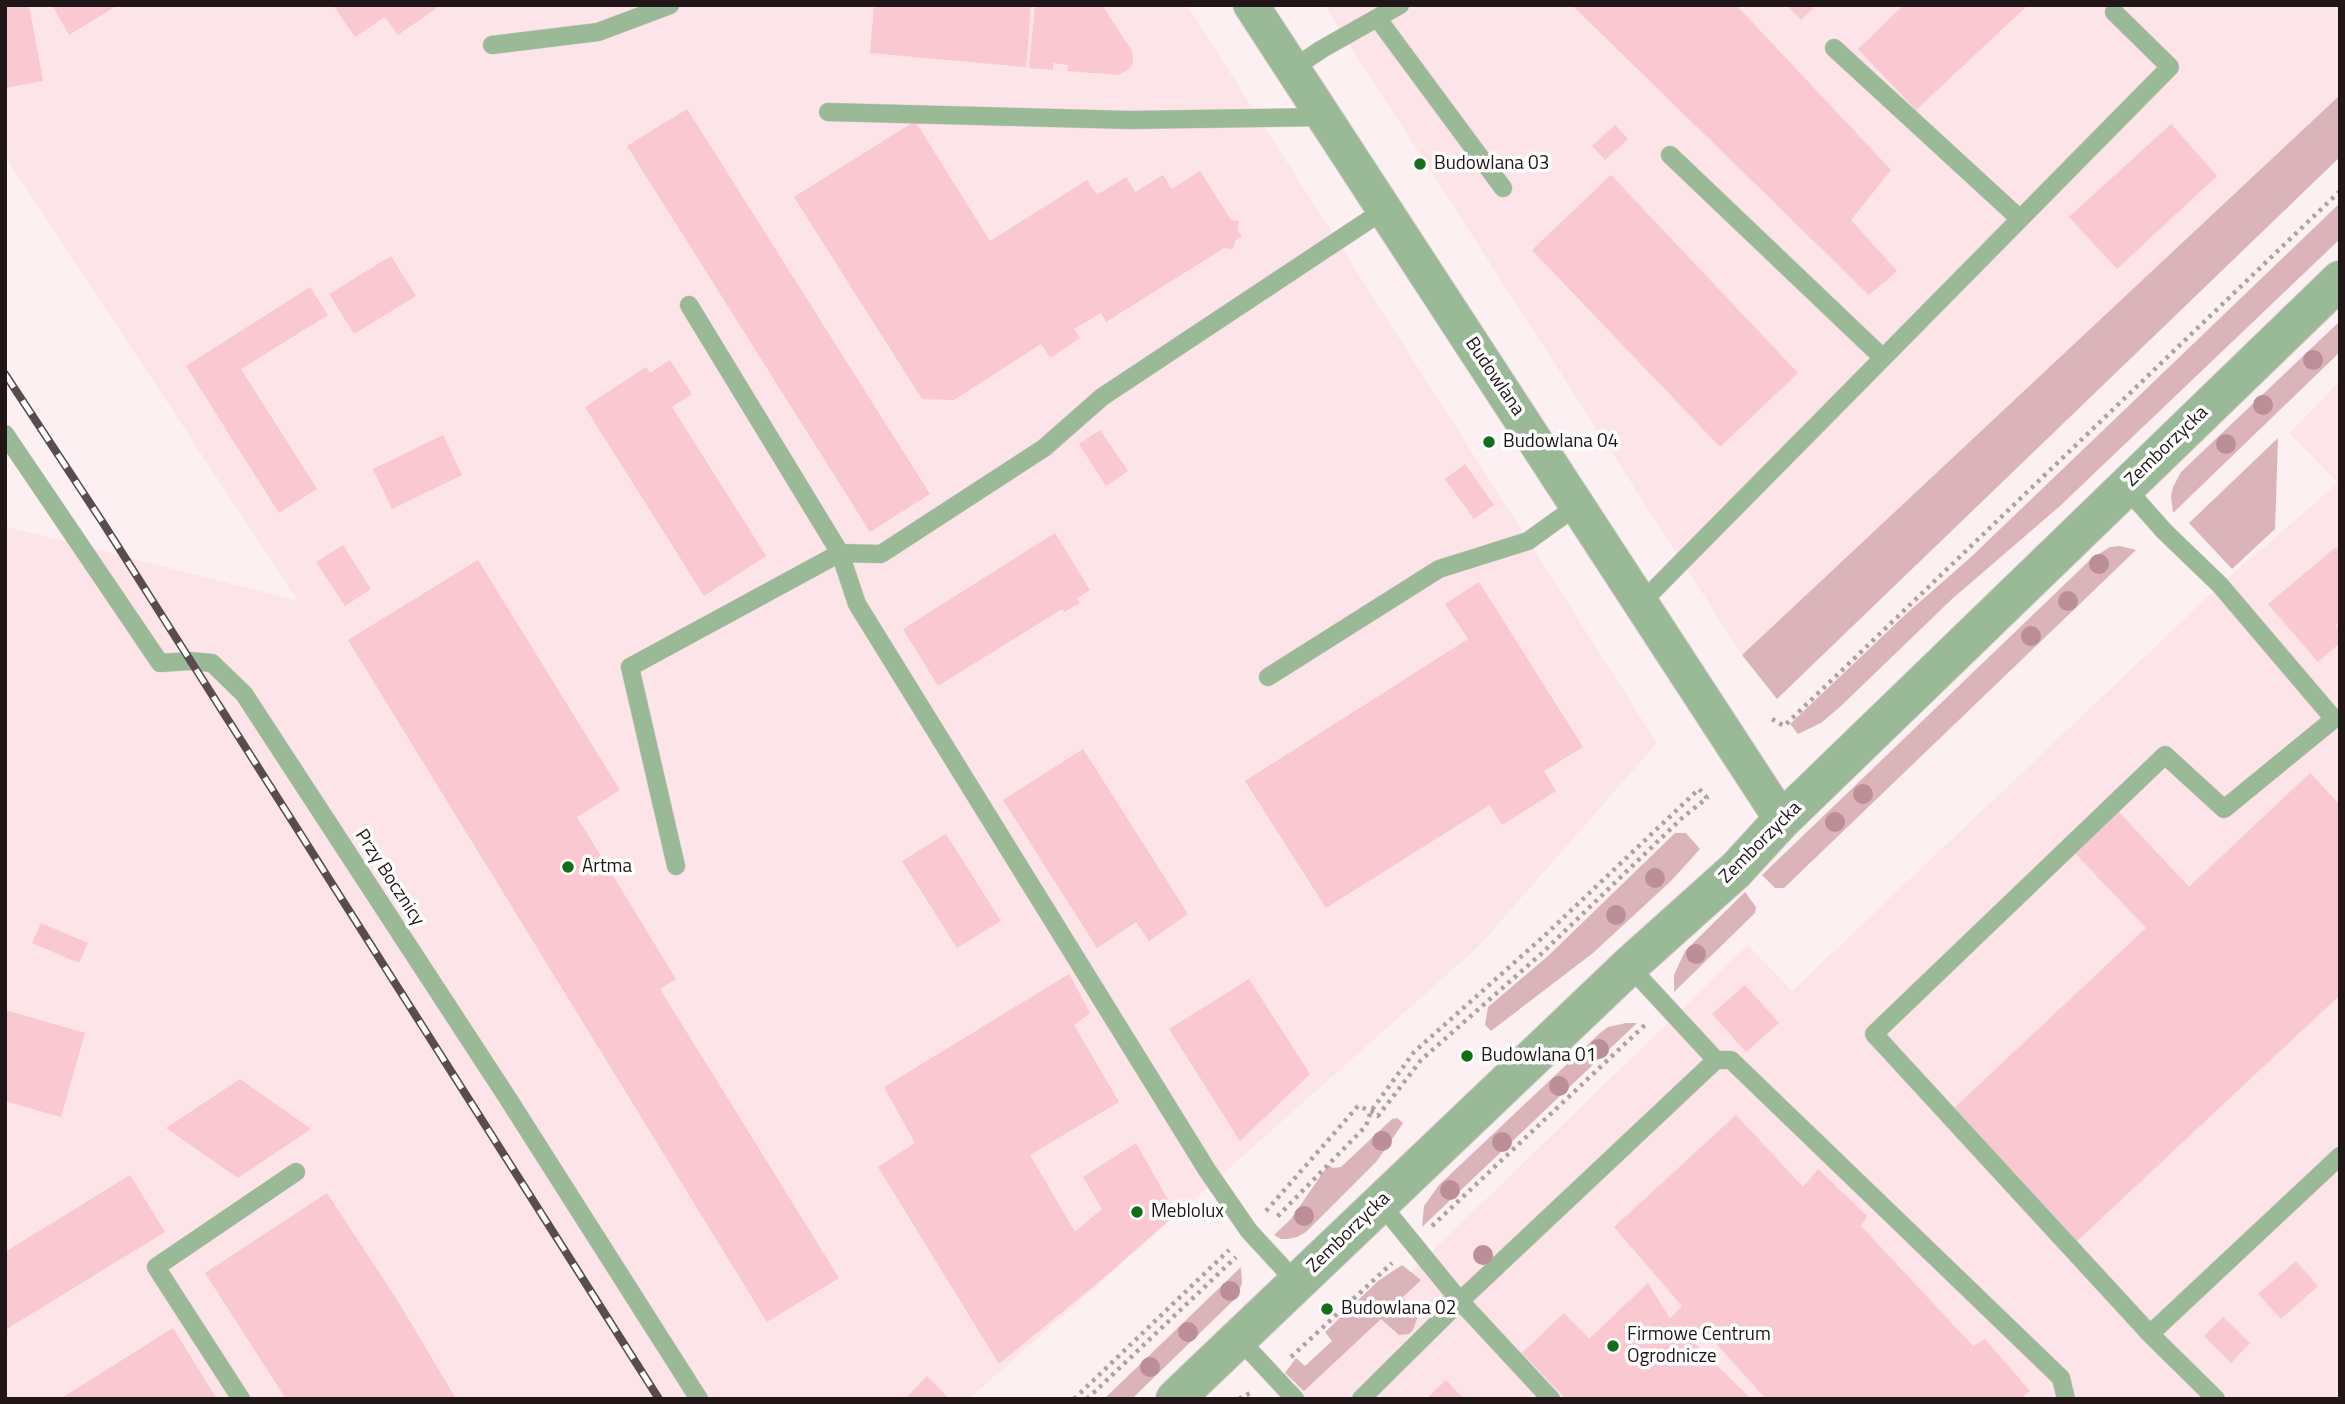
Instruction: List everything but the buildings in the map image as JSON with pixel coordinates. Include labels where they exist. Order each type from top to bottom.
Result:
[{"type":"street","name":"Budowlana","points":[[1251,5],[1782,820]]},
{"type":"street","name":"Zemborzycka","points":[[1175,1399],[1629,966],[1736,870],[1782,820],[2340,280]]},
{"type":"lane","points":[[492,45],[598,32],[670,5]]},
{"type":"lane","points":[[1292,69],[1400,5]]},
{"type":"lane","points":[[1642,602],[2170,67],[2114,12]]},
{"type":"lane","points":[[1378,19],[1503,188]]},
{"type":"lane","points":[[1834,48],[2020,219]]},
{"type":"lane","points":[[828,112],[1130,120],[1324,117]]},
{"type":"lane","points":[[1671,155],[1883,358]]},
{"type":"lane","points":[[676,866],[630,667],[840,553],[881,554],[1044,448],[1102,397],[1384,210]]},
{"type":"lane","points":[[689,305],[840,553],[857,604],[864,616],[1200,1158],[1252,1235],[1297,1283]]},
{"type":"lane","name":"Przy Bocznicy","points":[[5,434],[160,663],[212,663],[244,694],[507,1097],[699,1399]]},
{"type":"lane","points":[[2125,487],[2164,531],[2220,584],[2338,719],[2224,808],[2165,755],[1874,1034],[2150,1334],[2216,1399]]},
{"type":"lane","points":[[1268,677],[1438,569],[1528,541],[1578,505]]},
{"type":"lane","points":[[1629,966],[1716,1060]]},
{"type":"lane","points":[[1361,1399],[1460,1301],[1716,1060],[1731,1060],[2061,1378],[2066,1399]]},
{"type":"lane","points":[[2150,1334],[2340,1156]]},
{"type":"lane","points":[[241,1399],[156,1266],[296,1172]]},
{"type":"lane","points":[[1380,1203],[1460,1301],[1551,1399]]},
{"type":"lane","points":[[1239,1339],[1295,1399]]},
{"type":"path","points":[[1772,719],[1784,726],[2340,191]]},
{"type":"path","points":[[1074,1399],[1252,1235],[1366,1126],[1371,1111],[1414,1052],[1543,937],[1699,789],[1707,798],[1682,818],[1541,954],[1421,1060],[1378,1116],[1371,1111],[1358,1106],[1252,1235],[1087,1399]]},
{"type":"path","points":[[1239,1399],[1250,1393],[1414,1242],[1643,1026],[1668,1009]]},
{"type":"shaded area","points":[[5,5],[1187,5],[1657,743],[1478,947],[969,1399],[5,1399],[5,526],[298,601],[5,156]]},
{"type":"shaded area","points":[[1324,5],[2340,5],[2340,95],[1742,655]]},
{"type":"shaded area","points":[[2340,95],[2340,157],[1777,699],[1742,655]]},
{"type":"shaded area","points":[[2340,203],[2340,239],[2060,506],[1952,599],[1841,706],[1821,723],[1798,734],[1790,724],[1906,614],[1971,557]]},
{"type":"shaded area","points":[[2340,321],[2340,352],[2173,513],[2171,496],[2181,472]]},
{"type":"shaded area","points":[[2340,381],[2340,1399],[1280,1399],[1748,945],[1792,991],[2220,585],[2338,483],[2289,433]]},
{"type":"shaded area","points":[[2278,438],[2275,529],[2232,569],[2189,523]]},
{"type":"shaded area","points":[[2120,546],[2136,550],[1784,888],[1775,888],[1762,875],[2091,559],[2110,547]]},
{"type":"shaded area","points":[[1675,833],[1686,833],[1700,849],[1671,881],[1593,953],[1491,1031],[1485,1025],[1488,1007],[1548,956]]},
{"type":"shaded area","points":[[1745,892],[1756,907],[1755,913],[1674,992],[1674,975],[1685,951]]},
{"type":"shaded area","points":[[1637,1023],[1422,1227],[1424,1206],[1439,1185],[1600,1033],[1608,1027]]},
{"type":"shaded area","points":[[1397,1118],[1403,1123],[1377,1161],[1306,1232],[1288,1239],[1274,1235],[1291,1219],[1328,1165],[1333,1168],[1341,1167],[1392,1119]]},
{"type":"shaded area","points":[[1402,1265],[1421,1280],[1403,1297],[1416,1313],[1413,1330],[1409,1334],[1399,1335],[1381,1319],[1304,1391],[1285,1373],[1296,1358],[1305,1366],[1332,1341],[1325,1332],[1378,1281]]},
{"type":"shaded area","points":[[1241,1267],[1242,1283],[1237,1297],[1132,1399],[1104,1399]]},
{"type":"railway","points":[[5,374],[105,526],[659,1399]]},
{"type":"place","name":"Budowlana 03","points":[[1420,164]]},
{"type":"place","name":"Budowlana 04","points":[[1489,442]]},
{"type":"place","name":"Artma","points":[[568,867]]},
{"type":"place","name":"Budowlana 01","points":[[1467,1056]]},
{"type":"place","name":"Meblolux","points":[[1137,1212]]},
{"type":"place","name":"Budowlana 02","points":[[1327,1309]]},
{"type":"place","name":"Firmowe Centrum Ogrodnicze","points":[[1613,1346]]}]
